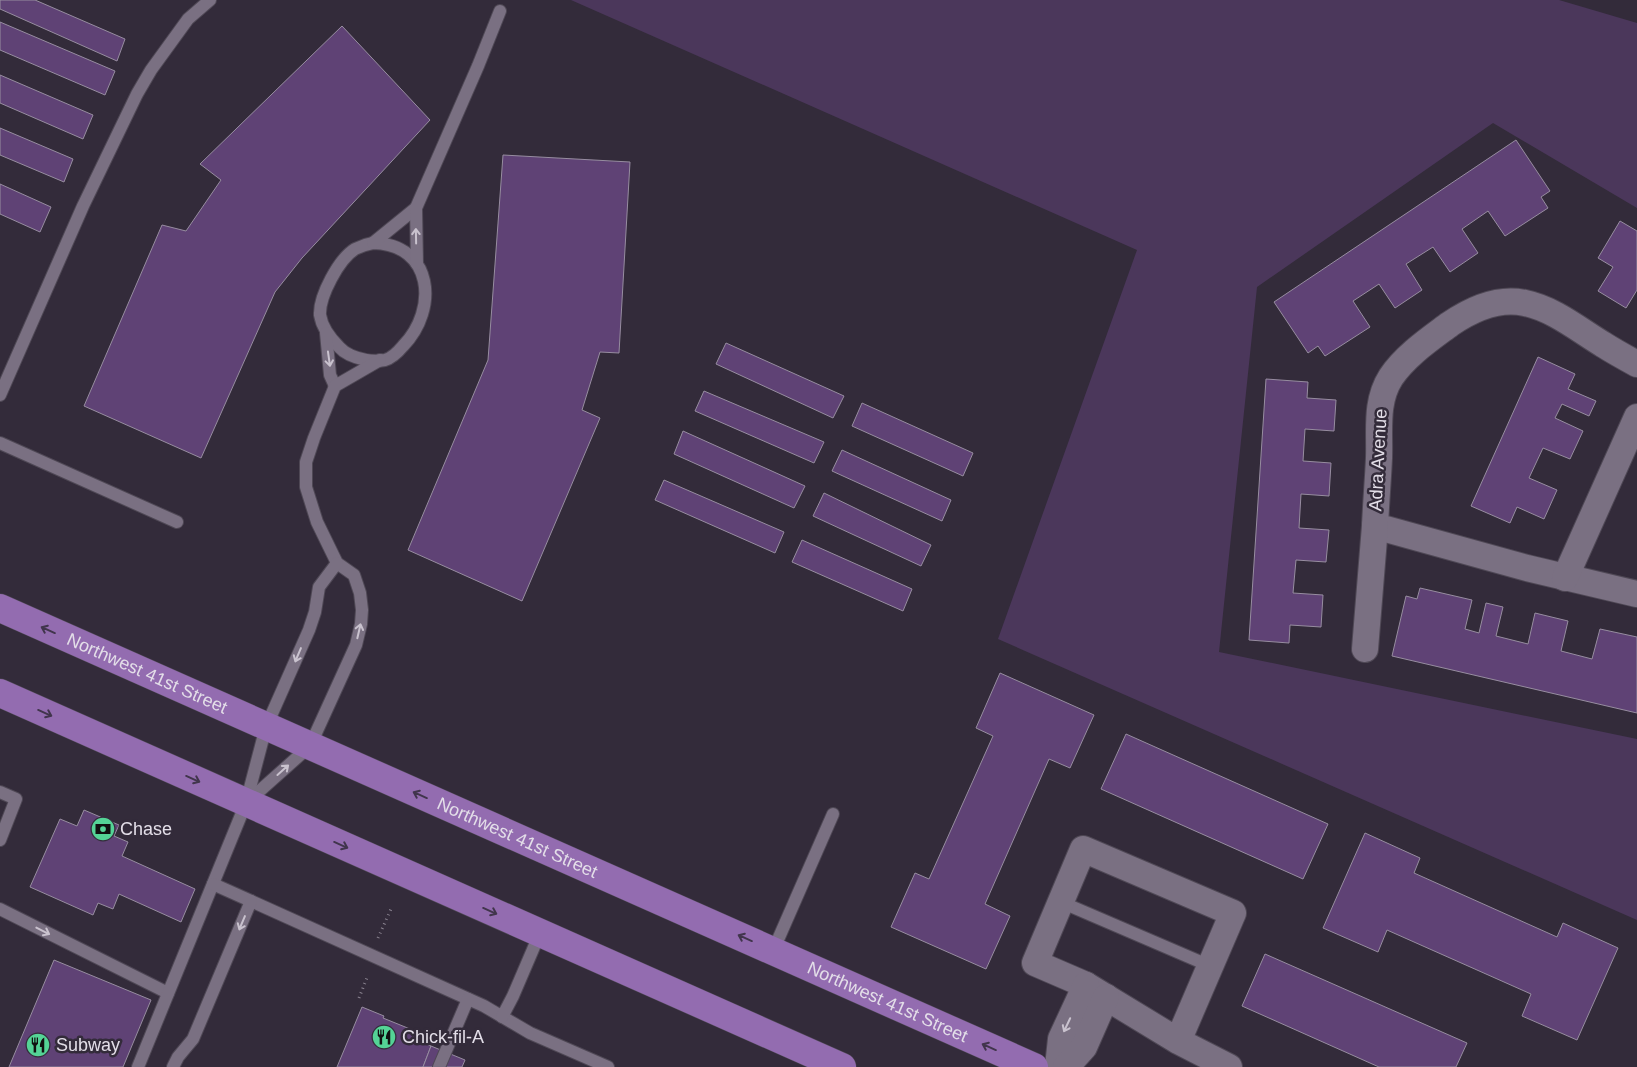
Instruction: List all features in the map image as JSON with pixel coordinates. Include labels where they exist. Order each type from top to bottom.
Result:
[{"type":"main road","name":"Northwest 41st Street","points":[[0,608],[1034,1067]]},
{"type":"main road","points":[[0,693],[842,1067]]},
{"type":"street","name":"Adra Avenue","points":[[1365,649],[1379,457],[1378,416],[1385,388],[1391,377],[1412,354],[1458,319],[1493,303],[1512,301],[1542,308],[1564,319],[1637,364]]},
{"type":"street","points":[[1565,578],[1637,416]]},
{"type":"street","name":"Adra Avenue","points":[[1374,526],[1565,578],[1637,594]]},
{"type":"street","points":[[1178,1041],[1233,913],[1083,849],[1035,963],[1096,991],[1178,1041],[1229,1067]]},
{"type":"street","points":[[1058,1067],[1061,1039],[1096,991]]},
{"type":"street","points":[[1066,1067],[1084,1047],[1096,991]]},
{"type":"lane","points":[[0,395],[83,206],[137,94],[151,70],[188,19],[210,0]]},
{"type":"lane","points":[[417,264],[416,208],[500,11]]},
{"type":"lane","points":[[336,386],[330,375],[326,331],[320,314],[323,298],[343,260],[354,250],[373,243],[416,208]]},
{"type":"lane","points":[[326,331],[340,349],[350,356],[360,359],[385,360],[396,354],[416,330],[424,313],[426,286],[422,273],[417,264],[400,248],[385,243],[373,243]]},
{"type":"lane","points":[[246,803],[310,746],[356,645],[361,624],[360,593],[354,575],[337,563],[310,505],[306,487],[306,462],[336,386],[380,360]]},
{"type":"lane","points":[[0,443],[177,522]]},
{"type":"lane","points":[[138,1067],[246,803],[266,727],[315,612],[319,587],[337,563]]},
{"type":"lane","points":[[0,792],[16,799],[0,840]]},
{"type":"lane","points":[[773,951],[833,814]]},
{"type":"lane","points":[[213,884],[468,999],[530,1033],[608,1067]]},
{"type":"lane","points":[[173,1067],[178,1057],[193,1039],[251,901]]},
{"type":"lane","points":[[1060,902],[1210,966]]},
{"type":"lane","points":[[0,909],[168,993]]},
{"type":"lane","points":[[502,1017],[540,933]]},
{"type":"lane","points":[[439,1067],[468,999]]},
{"type":"path","points":[[377,941],[392,908]]},
{"type":"path","points":[[359,998],[370,971]]},
{"type":"shaded area","points":[[571,0],[1559,0],[1637,23],[1637,208],[1493,123],[1257,287],[1219,652],[1637,739],[1637,920],[998,639],[1137,250]]},
{"type":"building","points":[[0,0],[35,0],[125,39],[117,61],[0,9]]},
{"type":"building","points":[[0,22],[115,71],[105,95],[0,50]]},
{"type":"building","points":[[342,26],[430,120],[302,258],[275,292],[201,458],[84,406],[162,225],[186,231],[221,180],[200,164]]},
{"type":"building","points":[[0,75],[93,115],[83,139],[0,103]]},
{"type":"building","points":[[0,128],[73,159],[64,182],[0,155]]},
{"type":"building","points":[[1516,140],[1550,191],[1541,197],[1548,208],[1505,236],[1488,211],[1462,229],[1478,253],[1450,272],[1433,247],[1406,264],[1422,290],[1395,308],[1379,284],[1353,301],[1370,327],[1325,356],[1318,346],[1308,353],[1274,302]]},
{"type":"building","points":[[503,155],[630,162],[619,353],[600,352],[582,410],[600,418],[522,601],[408,550],[488,360]]},
{"type":"building","points":[[0,184],[51,207],[40,232],[0,214]]},
{"type":"building","points":[[1620,221],[1637,231],[1637,290],[1626,308],[1598,291],[1613,267],[1598,258]]},
{"type":"building","points":[[726,343],[844,396],[833,418],[716,364]]},
{"type":"building","points":[[1538,357],[1575,374],[1568,389],[1596,401],[1589,416],[1562,404],[1555,418],[1583,431],[1570,459],[1543,448],[1529,478],[1557,490],[1544,519],[1517,507],[1510,523],[1471,506]]},
{"type":"building","points":[[1266,379],[1308,382],[1307,398],[1336,400],[1334,431],[1305,429],[1303,461],[1331,463],[1329,496],[1301,494],[1299,528],[1329,530],[1326,562],[1296,560],[1293,593],[1323,595],[1321,627],[1290,625],[1289,643],[1249,640]]},
{"type":"building","points":[[704,391],[824,442],[814,463],[695,411]]},
{"type":"building","points":[[862,403],[973,453],[963,476],[852,426]]},
{"type":"building","points":[[683,431],[805,486],[794,508],[674,454]]},
{"type":"building","points":[[842,450],[951,500],[942,521],[832,471]]},
{"type":"building","points":[[664,480],[784,532],[775,553],[655,500]]},
{"type":"building","points":[[824,493],[931,545],[921,566],[813,516]]},
{"type":"building","points":[[802,540],[912,589],[903,611],[792,562]]},
{"type":"building","points":[[1420,588],[1472,600],[1465,629],[1479,633],[1486,603],[1503,607],[1496,636],[1528,644],[1535,613],[1568,621],[1561,651],[1592,659],[1600,629],[1637,637],[1637,713],[1392,656],[1406,596],[1417,599]]},
{"type":"building","points":[[1000,673],[1094,715],[1070,768],[1049,759],[985,904],[1010,916],[986,969],[891,927],[915,873],[929,879],[993,736],[976,728]]},
{"type":"building","points":[[1126,734],[1328,824],[1303,879],[1101,789]]},
{"type":"building","points":[[84,810],[119,825],[114,836],[128,842],[122,856],[195,889],[181,922],[119,894],[113,909],[98,903],[93,915],[30,887],[60,819],[77,826]]},
{"type":"building","points":[[1365,833],[1420,858],[1414,873],[1557,937],[1563,923],[1618,948],[1577,1040],[1522,1016],[1531,994],[1387,930],[1378,952],[1323,928]]},
{"type":"building","points":[[1265,954],[1467,1043],[1456,1067],[1379,1067],[1242,1006]]},
{"type":"building","points":[[54,960],[151,1000],[123,1067],[9,1067]]},
{"type":"building","name":"Chick-fil-A","points":[[362,1007],[420,1033],[417,1040],[431,1046],[423,1067],[337,1067]]},
{"type":"building","points":[[431,1046],[465,1060],[462,1067],[423,1067]]},
{"type":"place","name":"Chase","points":[[103,829]]},
{"type":"place","name":"Chick-fil-A","points":[[384,1037]]},
{"type":"place","name":"Subway","points":[[38,1045]]}]
